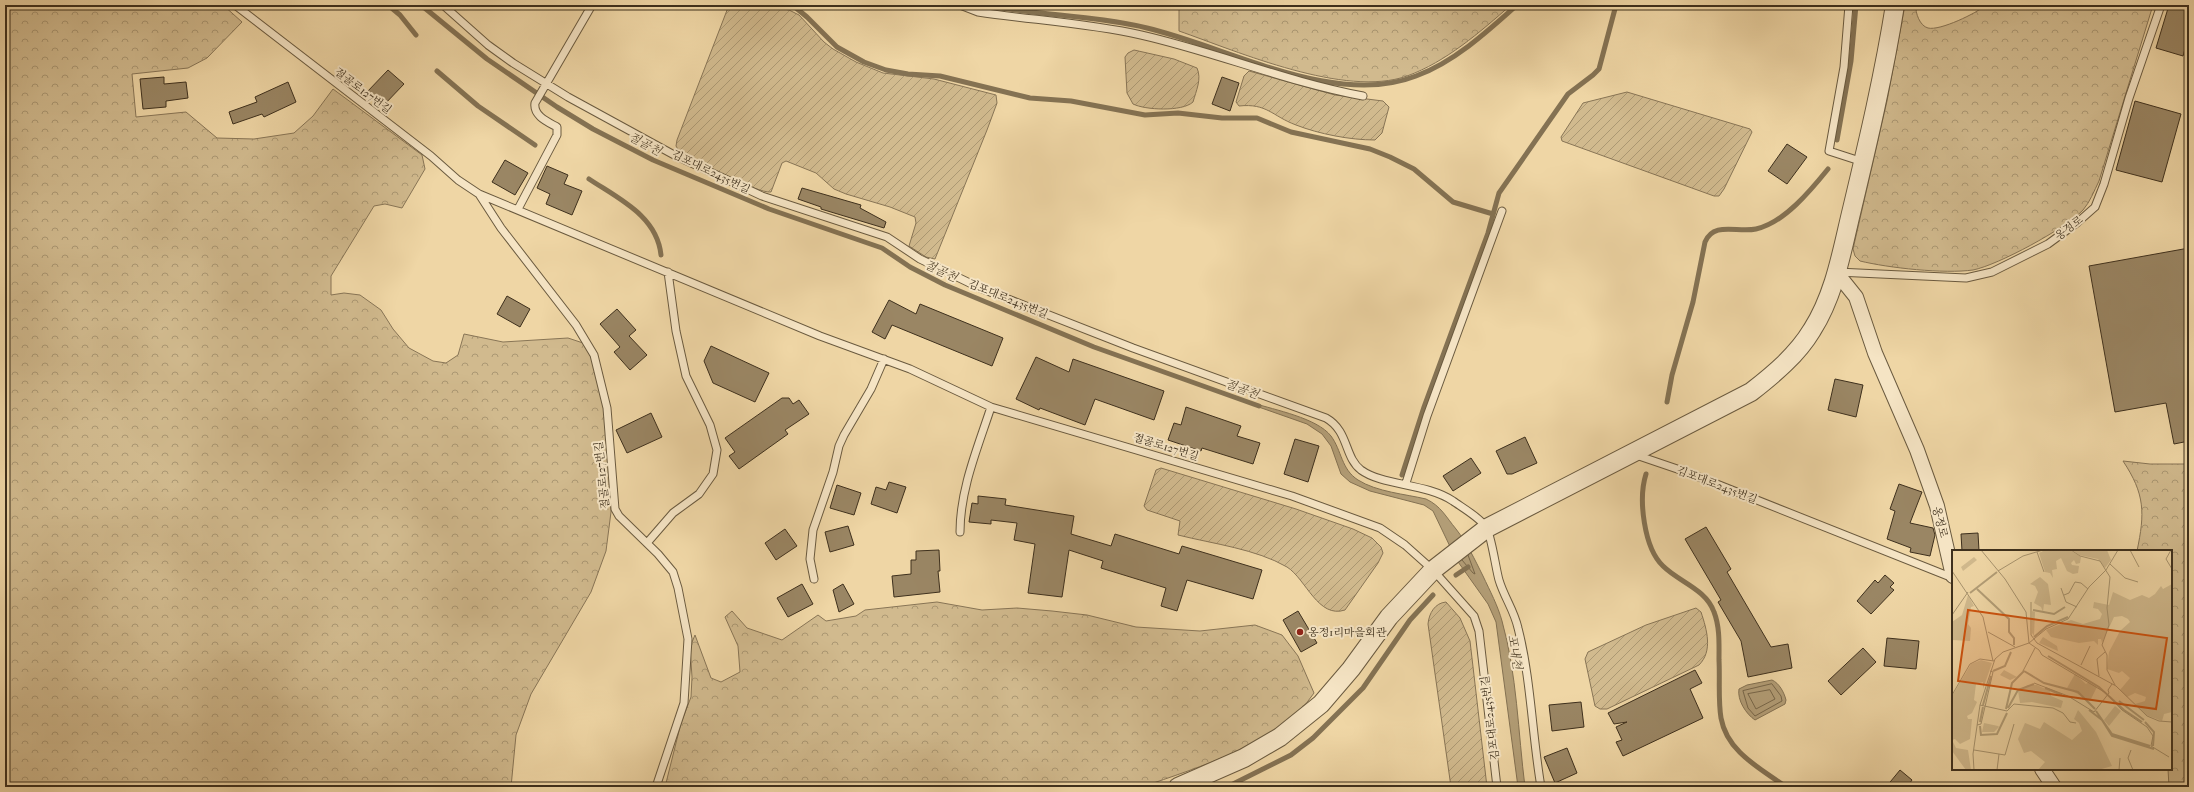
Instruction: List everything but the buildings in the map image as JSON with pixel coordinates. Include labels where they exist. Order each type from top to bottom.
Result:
[{"type":"street","points":[[1178,787],[1244,758],[1280,737],[1321,704],[1351,669],[1389,617],[1438,566],[1481,533],[1632,453],[1737,400],[1775,374],[1812,330],[1828,298],[1836,272],[1863,162],[1895,5]]},
{"type":"street","name":"옹정로","points":[[1836,272],[1856,297],[1875,353],[1917,450],[1937,506],[1952,573]]},
{"type":"street","points":[[2043,770],[2054,787]]},
{"type":"lane","name":"절골로127번길","points":[[235,5],[431,156],[458,180],[479,194],[820,336],[910,369],[992,407],[1292,496],[1380,528],[1438,566]]},
{"type":"lane","name":"김포대로2435번길","points":[[443,5],[488,44],[546,86],[676,156],[762,196],[887,237],[920,259],[980,288],[1326,418],[1335,423],[1340,430],[1353,460],[1360,469],[1379,478],[1428,489],[1452,500],[1481,533]]},
{"type":"lane","points":[[518,209],[557,135],[557,127],[542,118],[536,111],[535,103],[546,86],[559,59],[592,5]]},
{"type":"lane","points":[[960,5],[978,12],[1139,35],[1191,48],[1288,79],[1362,96]]},
{"type":"lane","points":[[1849,5],[1844,67],[1829,151],[1863,162]]},
{"type":"lane","name":"옹정로","points":[[1836,272],[1966,278],[1992,272],[2048,244],[2078,222],[2095,207],[2104,184],[2129,98],[2160,5]]},
{"type":"lane","name":"절골로127번길","points":[[479,194],[501,228],[576,325],[594,355],[607,408],[614,508],[618,516],[647,543],[673,572],[678,588],[688,639],[684,703],[656,787]]},
{"type":"lane","points":[[1406,483],[1427,416],[1502,211]]},
{"type":"lane","points":[[647,543],[673,514],[699,494],[713,474],[717,450],[710,425],[686,376],[676,331],[668,272]]},
{"type":"lane","points":[[814,579],[810,559],[813,530],[833,472],[839,446],[844,434],[872,389],[884,359]]},
{"type":"lane","points":[[960,532],[960,512],[965,488],[992,407]]},
{"type":"lane","name":"김포대로2435번길","points":[[1632,453],[1689,473],[1952,577]]},
{"type":"lane","points":[[1481,533],[1504,595],[1513,610],[1518,628],[1541,787]]},
{"type":"lane","name":"김포대로2435번길","points":[[1438,566],[1474,616],[1479,631],[1497,787]]},
{"type":"green space","points":[[5,5],[223,5],[242,22],[207,58],[188,68],[132,74],[136,117],[186,112],[217,138],[254,139],[294,133],[313,116],[333,89],[422,155],[425,169],[402,208],[385,204],[374,206],[331,276],[331,295],[344,293],[360,295],[381,310],[393,329],[409,348],[433,361],[446,363],[458,355],[464,334],[503,342],[568,338],[583,343],[595,364],[604,406],[609,454],[611,512],[606,551],[591,592],[531,694],[516,735],[511,787],[5,787]]},
{"type":"green space","points":[[729,5],[765,5],[789,10],[799,15],[824,42],[833,49],[856,62],[883,73],[934,79],[996,95],[997,103],[987,130],[935,259],[926,257],[909,246],[916,223],[915,217],[890,207],[834,189],[816,173],[786,161],[782,163],[771,192],[764,191],[753,188],[725,175],[679,151],[676,146],[677,140]]},
{"type":"green space","points":[[1179,5],[1511,5],[1475,36],[1449,55],[1421,70],[1407,76],[1382,81],[1354,81],[1323,77],[1292,70],[1179,31]]},
{"type":"green space","points":[[1905,5],[1916,5],[1917,15],[1920,22],[1925,27],[1934,28],[1958,21],[1986,5],[2153,5],[2099,181],[2090,200],[2083,210],[2062,227],[2014,254],[1984,267],[1961,271],[1932,271],[1872,264],[1860,261],[1855,256],[1853,249],[1887,101]]},
{"type":"green space","points":[[1134,50],[1174,59],[1197,68],[1199,81],[1193,102],[1188,105],[1172,109],[1146,108],[1133,104],[1127,93],[1125,57],[1128,53]]},
{"type":"green space","points":[[1249,71],[1335,95],[1383,101],[1389,107],[1382,133],[1375,140],[1335,136],[1296,125],[1263,108],[1256,106],[1239,106],[1236,102],[1244,76]]},
{"type":"green space","points":[[1627,92],[1750,129],[1752,132],[1724,189],[1719,196],[1714,196],[1562,141],[1561,137],[1583,103]]},
{"type":"green space","points":[[2123,461],[2150,464],[2189,464],[2189,787],[2169,787],[2168,770],[2172,770],[2172,550],[2137,550],[2142,515],[2141,504],[2136,484]]},
{"type":"green space","points":[[1161,468],[1296,509],[1353,529],[1372,538],[1381,547],[1383,553],[1378,563],[1345,610],[1336,611],[1327,609],[1320,604],[1294,573],[1287,567],[1248,551],[1178,535],[1180,521],[1147,510],[1144,506],[1156,470]]},
{"type":"green space","points":[[937,602],[982,610],[1017,608],[1087,615],[1136,627],[1200,631],[1255,625],[1282,635],[1298,656],[1314,693],[1299,711],[1281,726],[1259,740],[1236,752],[1142,787],[665,787],[681,723],[691,697],[692,677],[690,647],[695,635],[711,678],[721,682],[740,672],[738,646],[725,617],[732,611],[747,628],[782,640],[818,615],[826,621],[856,616],[865,610]]},
{"type":"green space","points":[[1446,602],[1460,618],[1470,641],[1487,787],[1451,787],[1428,624],[1433,609],[1439,604]]},
{"type":"green space","points":[[1696,608],[1701,612],[1708,640],[1706,653],[1699,665],[1607,709],[1600,709],[1595,706],[1585,659],[1588,652],[1646,625]]},
{"type":"water","points":[[1253,403],[1295,415],[1316,424],[1331,436],[1348,471],[1352,476],[1366,484],[1382,490],[1426,499],[1439,508],[1460,534],[1483,576],[1502,621],[1514,682],[1525,787],[1518,787],[1496,622],[1488,604],[1456,559],[1433,511],[1424,505],[1370,491],[1350,482],[1341,474],[1331,446],[1322,434],[1307,424],[1253,405]]},
{"type":"water","points":[[1772,680],[1777,683],[1783,691],[1786,700],[1785,704],[1755,720],[1748,714],[1743,706],[1739,698],[1739,689],[1747,685]]},
{"type":"waterway","points":[[388,5],[400,15],[416,35]]},
{"type":"waterway","name":"절골천","points":[[421,5],[487,59],[557,107],[593,129],[653,160],[769,209],[882,248],[910,267],[945,285],[1094,347],[1259,406]]},
{"type":"waterway","points":[[788,5],[796,8],[807,17],[837,47],[864,62],[886,70],[908,74],[940,76],[1030,98],[1071,101],[1145,115],[1178,113],[1222,118],[1257,118],[1291,132],[1370,149],[1390,157],[1414,169],[1453,202],[1493,214]]},
{"type":"waterway","points":[[985,5],[1005,9],[1107,20],[1147,28],[1282,71],[1317,80],[1351,85],[1385,84],[1416,76],[1430,70],[1457,55],[1494,26],[1517,5]]},
{"type":"waterway","points":[[1402,475],[1424,407],[1488,233],[1499,193],[1568,94],[1599,69],[1616,5]]},
{"type":"waterway","points":[[1837,140],[1851,61],[1856,5]]},
{"type":"waterway","points":[[437,71],[478,106],[535,145]]},
{"type":"waterway","points":[[1667,402],[1672,375],[1693,302],[1705,242],[1709,236],[1720,230],[1756,229],[1777,220],[1796,205],[1828,169]]},
{"type":"waterway","points":[[589,179],[624,202],[644,219],[652,229],[658,241],[661,255]]},
{"type":"waterway","points":[[1646,474],[1643,509],[1644,523],[1651,548],[1656,558],[1669,572],[1705,597],[1716,618],[1719,636],[1719,697],[1724,730],[1737,750],[1756,766],[1786,787]]},
{"type":"waterway","points":[[1456,575],[1468,567]]},
{"type":"waterway","points":[[1227,787],[1291,755],[1313,738],[1363,688],[1410,620],[1433,595]]},
{"type":"place","name":"옹정1리마을회관","points":[[1300,632]]},
{"type":"water label","name":"포내천","points":[[1515,652]]}]
